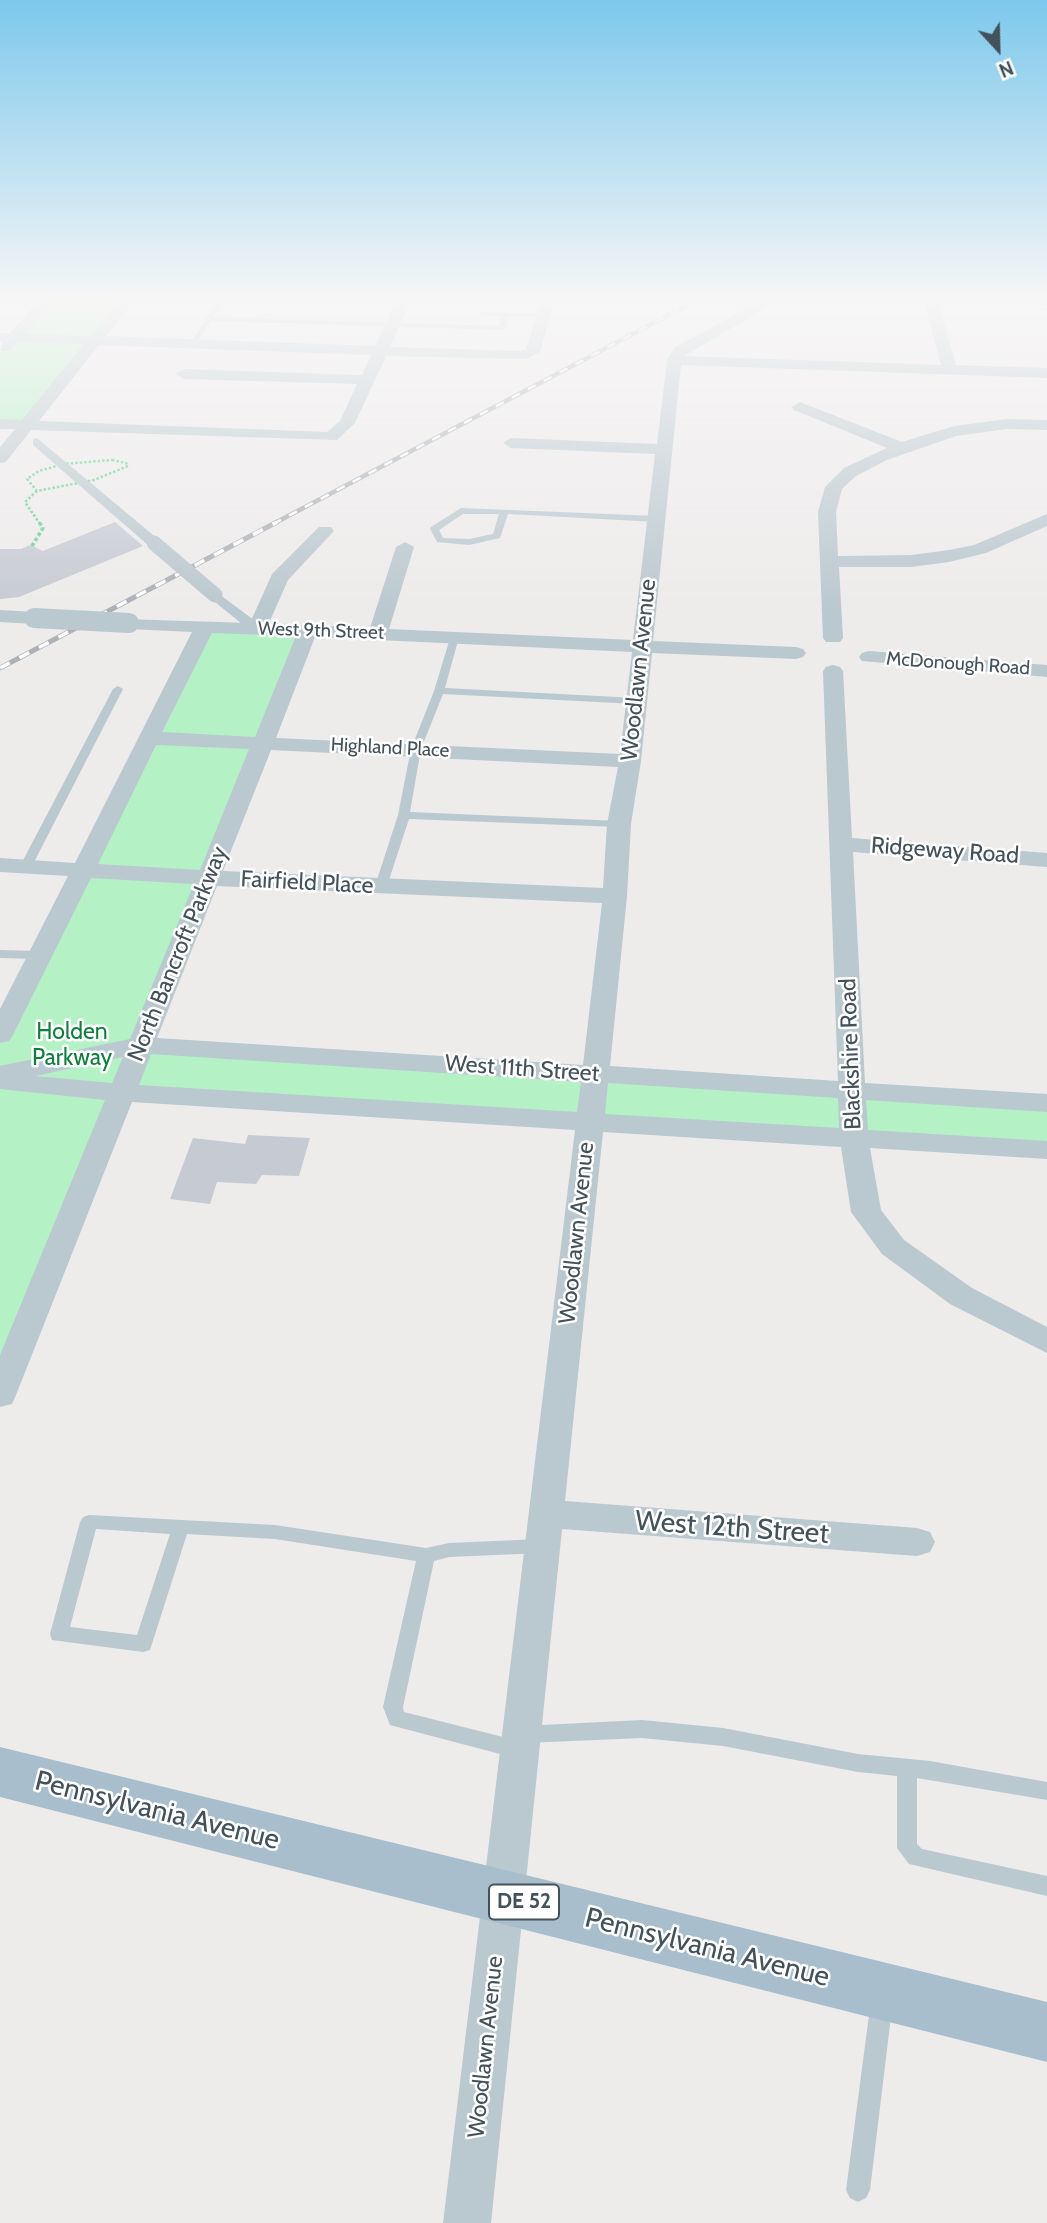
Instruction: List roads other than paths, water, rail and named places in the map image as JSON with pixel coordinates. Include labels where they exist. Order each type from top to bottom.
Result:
[{"type":"main road","name":"Pennsylvania Avenue","points":[[0,1772],[1047,2032]]},
{"type":"street","points":[[0,458],[43,404]]},
{"type":"street","points":[[0,424],[331,437],[343,429],[355,404]]},
{"type":"street","name":"Woodlawn Avenue","points":[[467,2223],[615,896],[619,824],[630,761],[669,404]]},
{"type":"street","points":[[800,407],[902,448]]},
{"type":"street","name":"Blackshire Road","points":[[1047,425],[1007,424],[954,432],[902,448],[850,472],[834,487],[827,512],[829,562],[815,654],[843,844],[852,1090],[855,1138],[866,1212],[893,1247],[961,1296],[1047,1341]]},
{"type":"street","points":[[37,442],[257,628],[279,579],[325,531]]},
{"type":"street","points":[[512,443],[664,449]]},
{"type":"street","points":[[829,562],[911,561],[949,556],[980,549],[1047,519]]},
{"type":"street","points":[[378,634],[405,547]]},
{"type":"street","name":"West 9th Street","points":[[0,616],[642,645]]},
{"type":"street","points":[[0,1035],[205,626]]},
{"type":"street","name":"North Bancroft Parkway","points":[[0,1395],[308,631]]},
{"type":"street","points":[[642,645],[815,654],[860,646],[869,657],[859,667],[815,654]]},
{"type":"street","name":"McDonough Road","points":[[869,657],[1047,671]]},
{"type":"street","name":"Highland Place","points":[[149,738],[630,761]]},
{"type":"street","name":"Ridgeway Road","points":[[843,844],[1047,860]]},
{"type":"street","name":"Fairfield Place","points":[[0,865],[208,878],[615,896]]},
{"type":"street","name":"West 11th Street","points":[[0,1075],[141,1045],[1047,1103]]},
{"type":"street","points":[[0,1082],[122,1093],[1047,1150]]},
{"type":"street","name":"West 12th Street","points":[[544,1530],[917,1542]]},
{"type":"lane","points":[[504,511],[497,536],[469,541],[440,540],[434,529],[461,510],[504,511],[656,519]]},
{"type":"lane","points":[[381,886],[404,815],[416,750],[439,691],[454,637]]},
{"type":"lane","points":[[26,866],[118,689]]},
{"type":"lane","points":[[439,691],[636,701]]},
{"type":"lane","points":[[404,815],[619,824]]},
{"type":"lane","points":[[0,954],[40,955]]},
{"type":"lane","points":[[181,1527],[143,1644],[59,1634],[89,1522],[275,1532],[426,1555],[544,1530]]},
{"type":"lane","points":[[426,1555],[393,1707],[397,1719],[521,1743],[642,1729],[723,1737],[858,1763],[907,1767],[1047,1791]]},
{"type":"lane","points":[[907,1767],[907,1848],[916,1857],[1047,1886]]},
{"type":"lane","points":[[858,2190],[883,1992]]},
{"type":"railway","points":[[273,524],[501,404]]},
{"type":"railway","points":[[0,668],[277,522]]},
{"type":"park label","name":"Holden Parkway","points":[[72,1045]]}]
